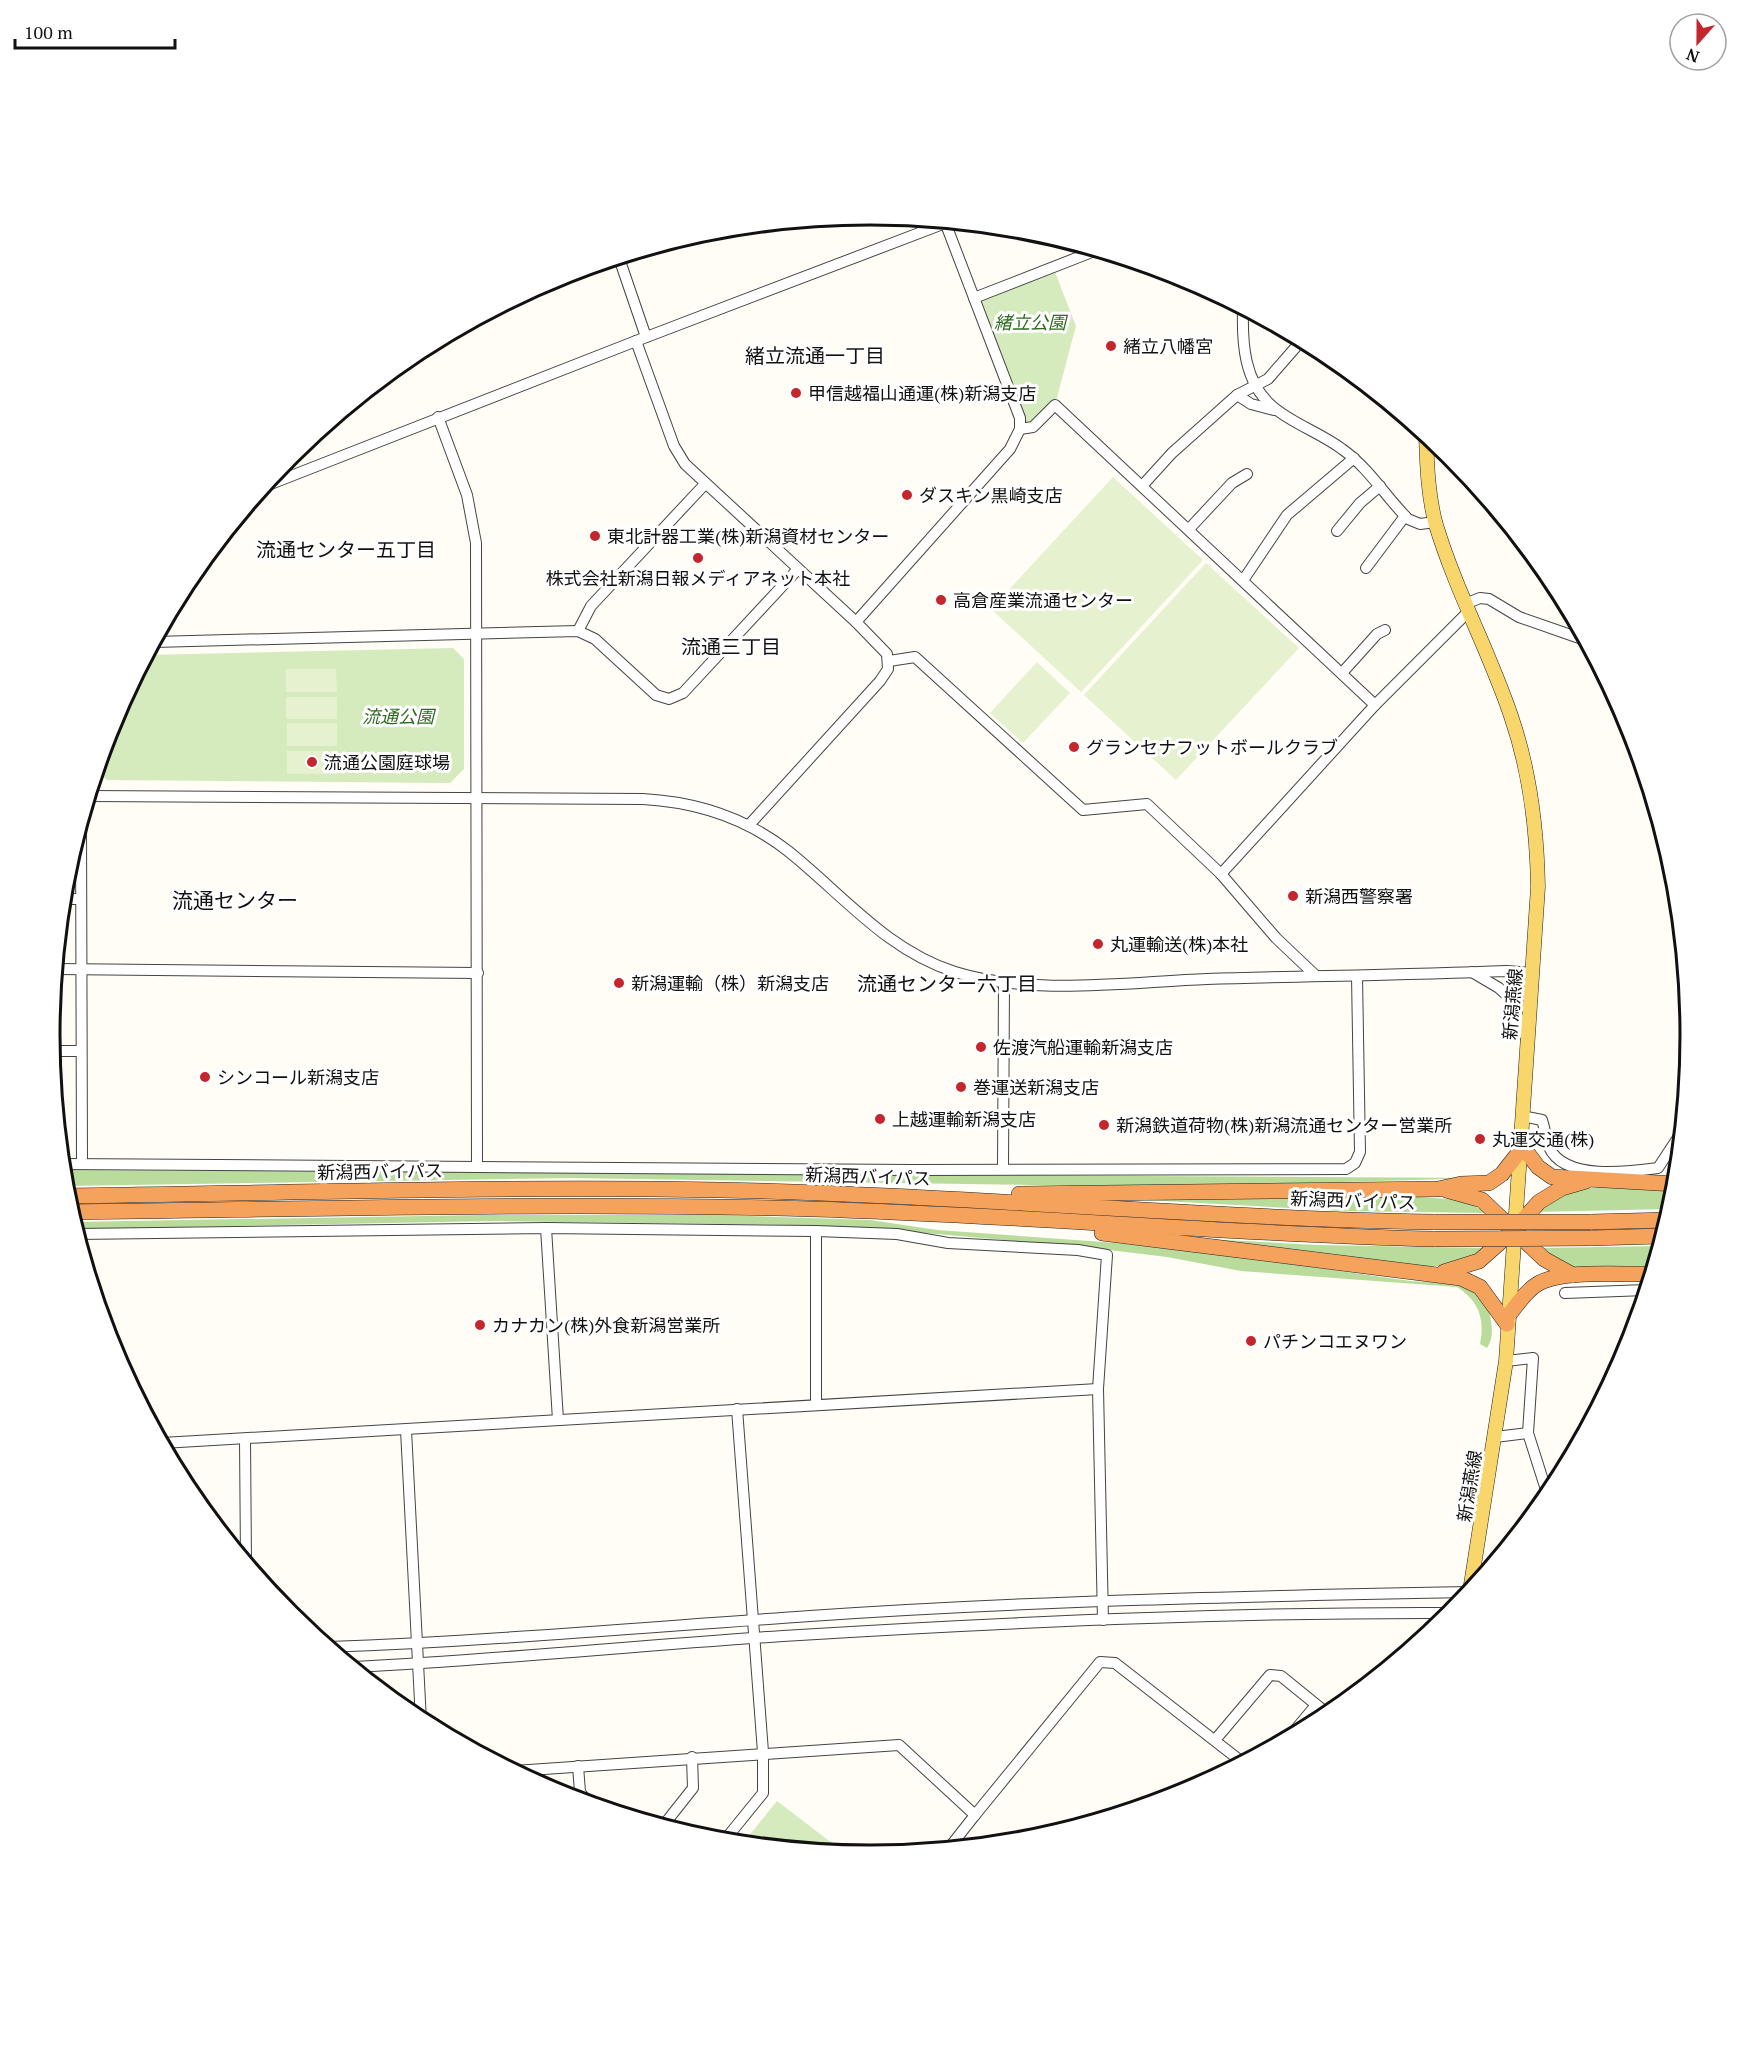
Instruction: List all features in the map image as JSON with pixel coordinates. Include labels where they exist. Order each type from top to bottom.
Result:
[{"type":"highway","points":[[1437,1189],[1461,1184],[1489,1183],[1502,1174],[1520,1147],[1546,1174],[1556,1178],[1666,1184]]},
{"type":"highway","points":[[1440,1273],[1479,1261],[1547,1196],[1586,1181]]},
{"type":"highway","name":"新潟西バイパス","points":[[77,1196],[491,1189],[718,1190],[908,1197],[1305,1219],[1436,1222],[1658,1220]]},
{"type":"highway","points":[[908,1197],[1071,1192],[1203,1193],[1437,1189],[1460,1192],[1482,1200],[1544,1259],[1574,1275]]},
{"type":"highway","name":"新潟西バイパス","points":[[80,1212],[479,1206],[716,1207],[910,1213],[1267,1233],[1435,1239],[1654,1236]]},
{"type":"highway","points":[[910,1213],[1217,1246],[1325,1263],[1440,1273],[1461,1278],[1479,1287],[1508,1320],[1537,1283],[1574,1275],[1643,1274]]},
{"type":"main road","name":"新潟燕線","points":[[1426,447],[1428,483],[1435,522],[1466,608],[1495,670],[1512,718],[1528,782],[1535,826],[1538,887],[1506,1361],[1473,1576]]},
{"type":"street","points":[[280,480],[438,417],[932,228]]},
{"type":"street","points":[[856,622],[1011,449],[1020,429],[1020,418],[950,230]]},
{"type":"street","points":[[974,298],[1085,254]]},
{"type":"street","points":[[620,265],[674,446],[685,464],[883,648],[889,661],[880,681],[749,825]]},
{"type":"street","points":[[1244,318],[1246,359],[1256,386],[1272,406],[1354,458],[1405,516],[1420,524],[1435,522]]},
{"type":"street","points":[[1142,486],[1172,453],[1244,389],[1256,386],[1275,373],[1296,347]]},
{"type":"street","points":[[1237,395],[1251,404],[1281,412]]},
{"type":"street","points":[[1020,429],[1033,427],[1055,405],[1244,579],[1375,705]]},
{"type":"street","points":[[438,417],[462,479],[476,543],[477,1167]]},
{"type":"street","points":[[1244,579],[1287,514],[1354,458]]},
{"type":"street","points":[[1189,529],[1232,483],[1247,474]]},
{"type":"street","points":[[578,631],[591,606],[705,484]]},
{"type":"street","points":[[1337,531],[1360,503],[1380,486]]},
{"type":"street","points":[[1366,568],[1405,516]]},
{"type":"street","points":[[163,642],[578,631],[595,639],[656,695],[669,699],[676,697],[798,569]]},
{"type":"street","points":[[1221,874],[1466,608],[1480,598],[1489,599],[1538,625],[1575,637]]},
{"type":"street","points":[[1342,673],[1377,634],[1384,630]]},
{"type":"street","points":[[889,661],[915,657],[1083,810],[1147,804],[1221,874],[1276,938],[1315,975]]},
{"type":"street","points":[[97,796],[667,800],[711,810],[749,825],[788,851],[890,939],[953,971],[1004,983],[1077,984],[1315,975],[1533,973]]},
{"type":"street","points":[[81,857],[82,1164]]},
{"type":"street","points":[[72,899],[80,899]]},
{"type":"street","points":[[63,969],[478,973]]},
{"type":"street","points":[[1472,972],[1506,993],[1527,1039]]},
{"type":"street","points":[[71,1164],[1339,1169],[1351,1166],[1359,1158],[1360,1152],[1357,976]]},
{"type":"street","points":[[1003,1168],[1004,983]]},
{"type":"street","points":[[61,1051],[80,1051]]},
{"type":"street","points":[[1522,1116],[1542,1120],[1549,1148],[1569,1166],[1580,1170],[1633,1172],[1658,1168],[1672,1147]]},
{"type":"street","points":[[546,1228],[558,1420]]},
{"type":"street","points":[[85,1234],[546,1228],[816,1231],[897,1234],[948,1243],[1078,1250],[1107,1255],[1098,1389],[1103,1620]]},
{"type":"street","points":[[816,1231],[816,1404]]},
{"type":"street","points":[[1565,1293],[1638,1290]]},
{"type":"street","points":[[1506,1361],[1533,1358],[1528,1433],[1544,1483]]},
{"type":"street","points":[[171,1443],[1098,1389]]},
{"type":"street","points":[[731,1832],[763,1793],[763,1752],[737,1409]]},
{"type":"street","points":[[406,1430],[420,1708]]},
{"type":"street","points":[[1495,1437],[1528,1433]]},
{"type":"street","points":[[245,1440],[246,1551]]},
{"type":"street","points":[[339,1647],[417,1644],[752,1621],[1103,1602],[1457,1592]]},
{"type":"street","points":[[363,1667],[753,1639],[1103,1620],[1306,1612],[1438,1613]]},
{"type":"street","points":[[955,1840],[1100,1662],[1115,1663],[1236,1757]]},
{"type":"street","points":[[1215,1740],[1270,1675],[1281,1676],[1320,1708]]},
{"type":"street","points":[[1306,1716],[1316,1705]]},
{"type":"street","points":[[531,1770],[763,1752],[899,1745],[975,1815]]},
{"type":"street","points":[[669,1819],[693,1788],[692,1757]]},
{"type":"street","points":[[578,1766],[580,1791]]},
{"type":"green space","name":"緒立公園","points":[[1053,267],[1076,326],[1055,405],[1033,427],[1020,429],[975,297]]},
{"type":"green space","points":[[1113,477],[1203,560],[1081,692],[991,609]]},
{"type":"green space","points":[[1206,563],[1299,648],[1176,780],[1084,695]]},
{"type":"green space","name":"流通公園","points":[[453,648],[464,659],[464,769],[450,783],[107,780],[103,776],[122,725],[156,655]]},
{"type":"green space","points":[[1037,662],[1070,693],[1023,743],[990,713]]},
{"type":"green space","points":[[286,669],[336,669],[337,692],[286,692]]},
{"type":"green space","name":"流通公園庭球場","points":[[286,697],[337,697],[337,719],[286,719]]},
{"type":"green space","name":"流通公園庭球場","points":[[287,723],[337,723],[337,746],[287,746]]},
{"type":"green space","name":"流通公園庭球場","points":[[287,751],[337,751],[337,774],[287,774]]},
{"type":"green space","points":[[72,1170],[1484,1178],[1162,1187],[571,1178],[75,1186]]},
{"type":"green space","points":[[1600,1187],[1665,1190],[1660,1209],[1536,1212],[1571,1190]]},
{"type":"green space","points":[[1392,1195],[1462,1200],[1488,1213],[1342,1211],[1146,1200]]},
{"type":"green space","points":[[482,1215],[720,1215],[870,1220],[937,1230],[1117,1243],[1250,1258],[1410,1281],[1460,1284],[1486,1298],[1491,1336],[1487,1348],[1480,1344],[1482,1327],[1479,1311],[1471,1298],[1457,1287],[1241,1271],[1167,1257],[1093,1248],[891,1230],[794,1225],[496,1221],[84,1229],[83,1222]]},
{"type":"green space","points":[[1207,1239],[1316,1245],[1491,1248],[1458,1266],[1415,1266]]},
{"type":"green space","points":[[1652,1246],[1645,1269],[1573,1268],[1539,1248]]},
{"type":"green space","points":[[777,1801],[833,1844],[764,1838],[749,1835]]},
{"type":"place","name":"緒立八幡宮","points":[[1111,346]]},
{"type":"place","name":"甲信越福山通運(株)新潟支店","points":[[796,393]]},
{"type":"place","name":"ダスキン黒崎支店","points":[[907,495]]},
{"type":"place","name":"東北計器工業(株)新潟資材センター","points":[[595,536]]},
{"type":"place","name":"株式会社新潟日報メディアネット本社","points":[[698,558]]},
{"type":"place","name":"高倉産業流通センター","points":[[941,600]]},
{"type":"place","name":"グランセナフットボールクラブ","points":[[1074,747]]},
{"type":"place","name":"流通公園庭球場","points":[[312,762]]},
{"type":"place","name":"新潟西警察署","points":[[1293,896]]},
{"type":"place","name":"丸運輸送(株)本社","points":[[1098,944]]},
{"type":"place","name":"新潟運輸（株）新潟支店","points":[[619,983]]},
{"type":"place","name":"佐渡汽船運輸新潟支店","points":[[981,1047]]},
{"type":"place","name":"シンコール新潟支店","points":[[205,1077]]},
{"type":"place","name":"巻運送新潟支店","points":[[961,1087]]},
{"type":"place","name":"上越運輸新潟支店","points":[[880,1119]]},
{"type":"place","name":"新潟鉄道荷物(株)新潟流通センター営業所","points":[[1104,1125]]},
{"type":"place","name":"丸運交通(株)","points":[[1480,1139]]},
{"type":"place","name":"カナカン(株)外食新潟営業所","points":[[480,1325]]},
{"type":"place","name":"パチンコエヌワン","points":[[1251,1341]]},
{"type":"district","name":"緒立流通一丁目","points":[[815,355]]},
{"type":"district","name":"流通センター五丁目","points":[[346,549]]},
{"type":"district","name":"流通三丁目","points":[[731,646]]},
{"type":"district","name":"流通センター","points":[[235,900]]},
{"type":"district","name":"流通センター六丁目","points":[[947,983]]}]
